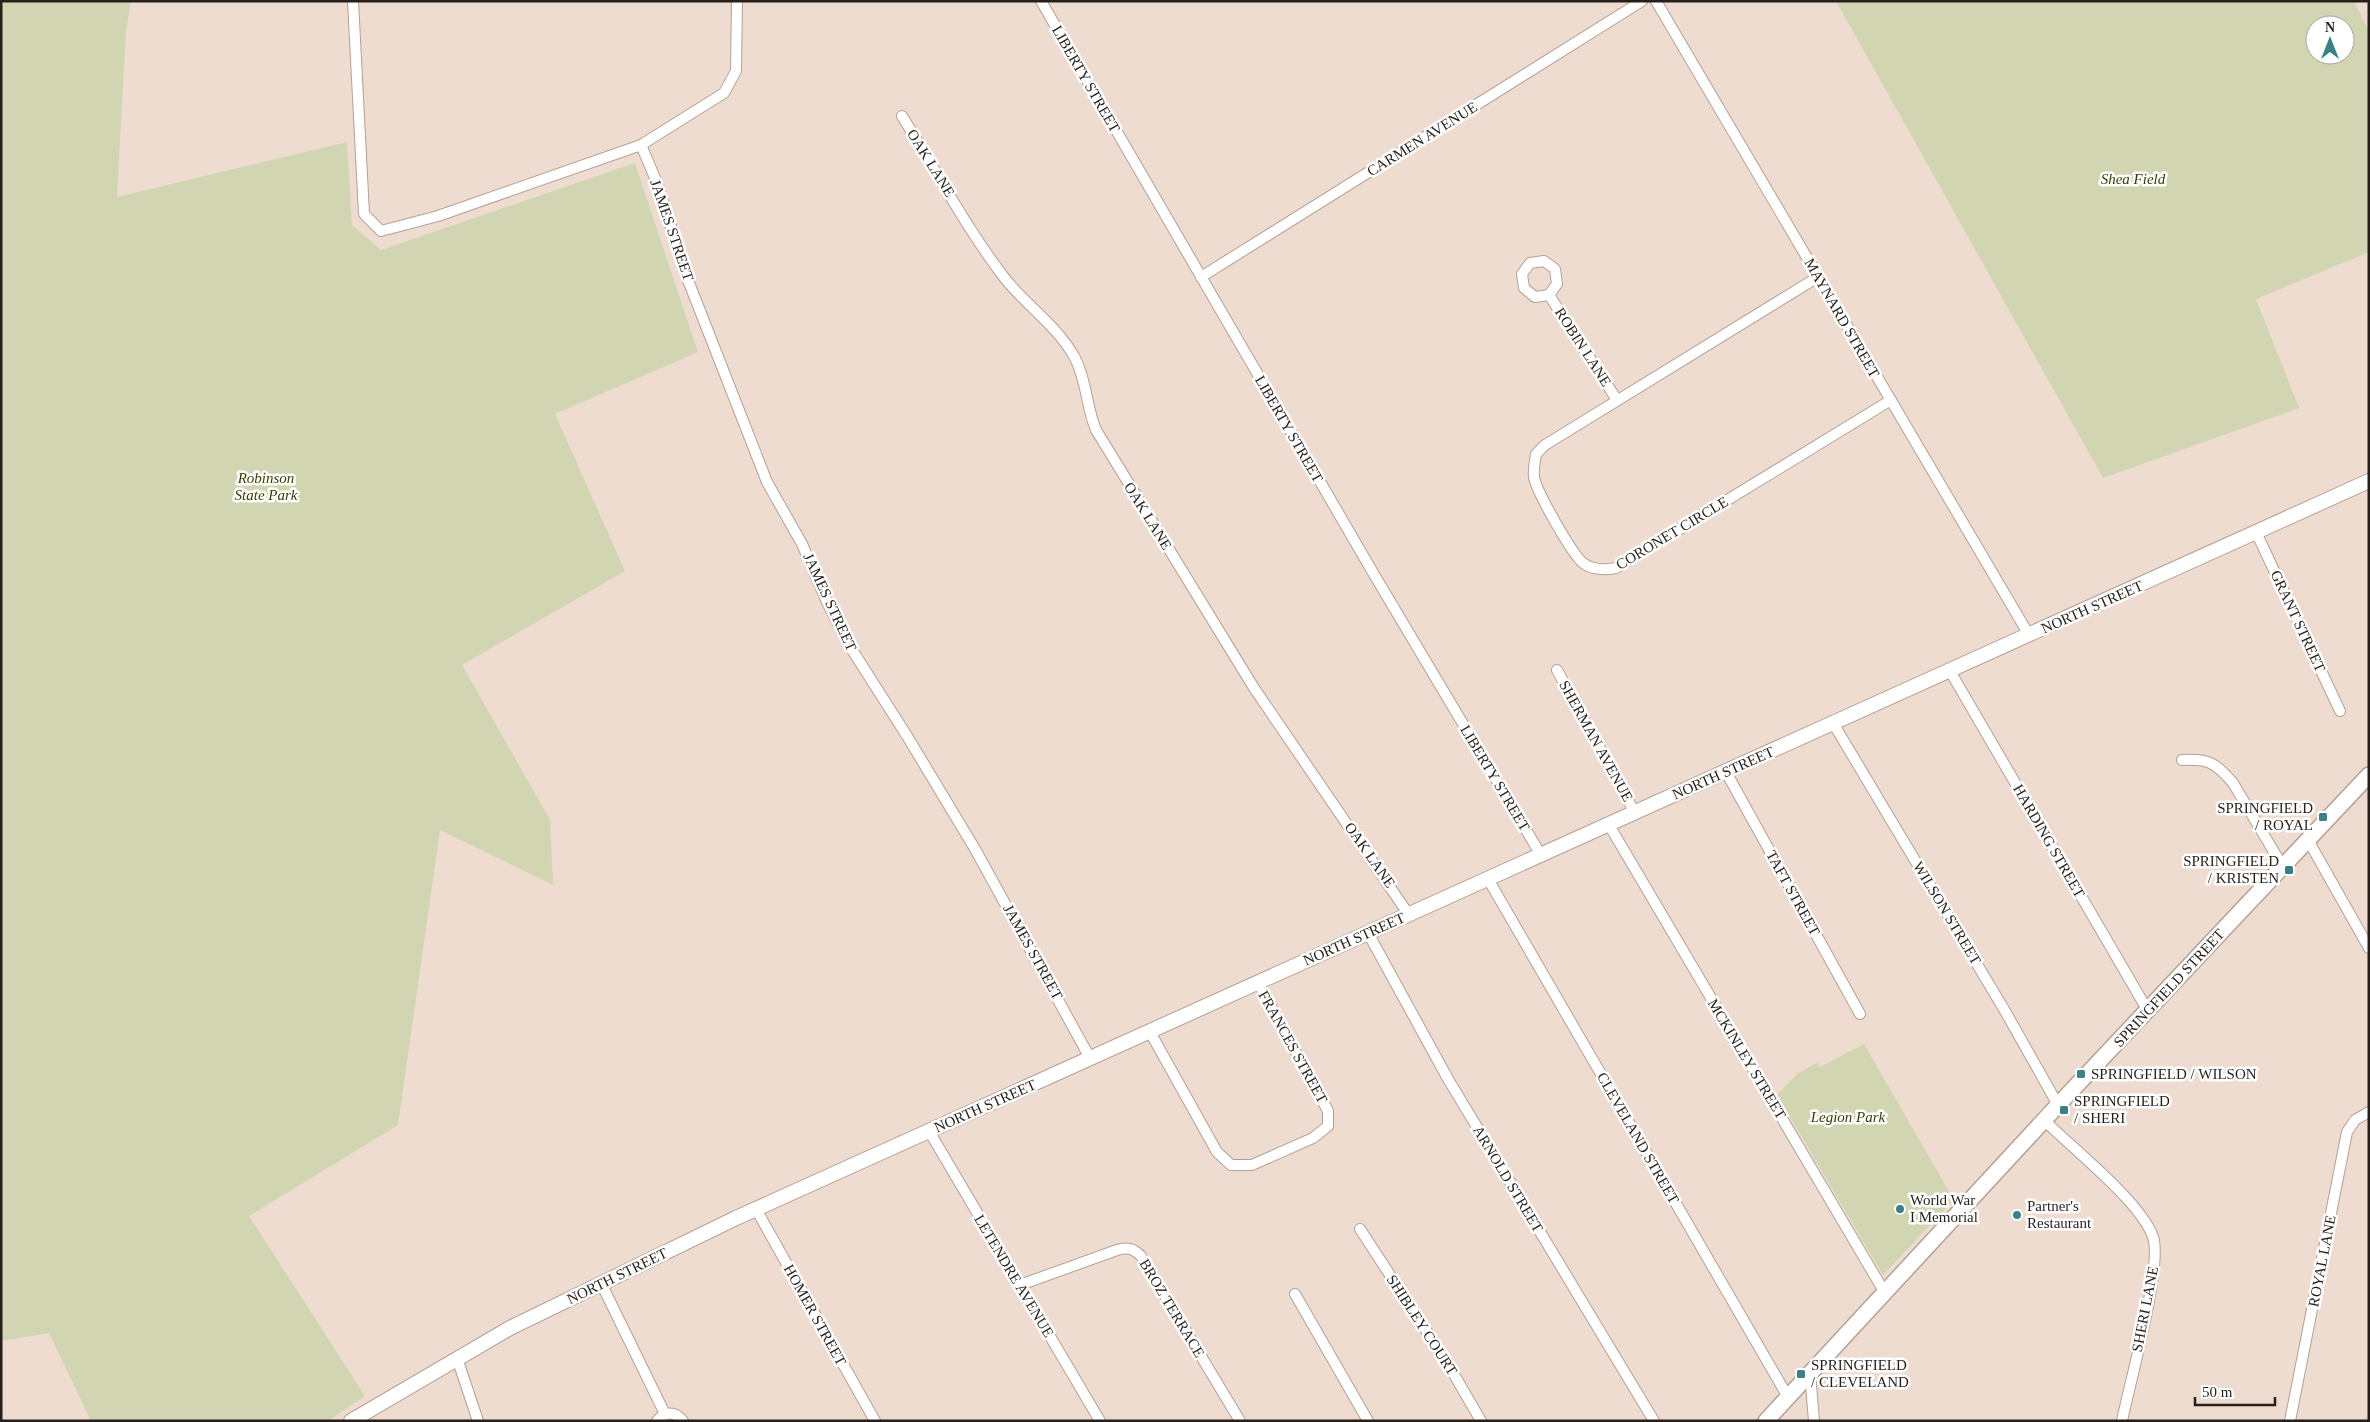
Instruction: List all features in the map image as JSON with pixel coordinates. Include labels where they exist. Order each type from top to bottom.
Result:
[{"type":"main road","name":"NORTH STREET","points":[[351,1421],[518,1324],[756,1209],[2369,481]]},
{"type":"main road","name":"SPRINGFIELD STREET","points":[[1766,1421],[2058,1105],[2369,776]]},
{"type":"street","points":[[353,1],[364,214],[381,231],[438,216],[641,145],[724,93],[736,71],[737,1]]},
{"type":"street","name":"LIBERTY STREET","points":[[1041,1],[1372,571],[1541,855]]},
{"type":"street","name":"CARMEN AVENUE","points":[[1201,277],[1642,1]]},
{"type":"street","name":"MAYNARD STREET","points":[[1656,1],[2029,635]]},
{"type":"street","name":"OAK LANE","points":[[902,116],[989,258],[1020,296],[1054,329],[1070,350],[1086,384],[1092,420],[1096,430],[1254,688],[1409,915]]},
{"type":"street","name":"JAMES STREET","points":[[641,145],[658,186],[686,275],[767,482],[802,544],[828,604],[849,645],[907,736],[979,856],[1090,1058]]},
{"type":"street","name":"CORONET CIRCLE","points":[[1818,277],[1550,441],[1536,454],[1534,478],[1577,556],[1584,564],[1608,570],[1623,564],[1890,400]]},
{"type":"street","name":"ROBIN LANE","points":[[1548,295],[1617,400]]},
{"type":"street","name":"GRANT STREET","points":[[2256,532],[2340,711]]},
{"type":"street","name":"SHERMAN AVENUE","points":[[1557,670],[1635,813]]},
{"type":"street","name":"HARDING STREET","points":[[1950,671],[2148,1011]]},
{"type":"street","name":"WILSON STREET","points":[[1834,723],[2005,1011],[2058,1105]]},
{"type":"street","points":[[2182,760],[2200,758],[2215,764],[2223,772],[2233,783],[2283,867]]},
{"type":"street","name":"TAFT STREET","points":[[1726,772],[1860,1014]]},
{"type":"street","name":"MCKINLEY STREET","points":[[1609,825],[1885,1293]]},
{"type":"street","points":[[2308,840],[2369,948]]},
{"type":"street","name":"CLEVELAND STREET","points":[[1488,879],[1788,1397]]},
{"type":"street","name":"ARNOLD STREET","points":[[1368,933],[1448,1079],[1654,1421]]},
{"type":"street","name":"FRANCES STREET","points":[[1150,1032],[1217,1152],[1231,1165],[1252,1165],[1313,1138],[1328,1126],[1328,1111],[1258,983]]},
{"type":"street","name":"ROYAL LANE","points":[[2290,1421],[2348,1132],[2355,1120],[2369,1112]]},
{"type":"street","name":"SHERI LANE","points":[[2044,1120],[2128,1199],[2144,1219],[2154,1238],[2155,1267],[2122,1421]]},
{"type":"street","name":"LETENDRE AVENUE","points":[[928,1131],[1100,1421]]},
{"type":"street","name":"HOMER STREET","points":[[756,1209],[875,1421]]},
{"type":"street","name":"SHIBLEY COURT","points":[[1360,1229],[1448,1364],[1481,1421]]},
{"type":"street","name":"BROZ TERRACE","points":[[1020,1285],[1117,1250],[1125,1248],[1134,1250],[1141,1256],[1240,1421]]},
{"type":"street","points":[[601,1283],[661,1417],[677,1415],[683,1421]]},
{"type":"street","points":[[1295,1294],[1368,1421]]},
{"type":"street","points":[[457,1358],[478,1421]]},
{"type":"street","points":[[1810,1373],[1814,1421]]},
{"type":"green space","name":"Robinson State Park","points":[[1,1],[131,1],[126,30],[117,197],[347,142],[352,225],[381,250],[635,163],[698,352],[555,414],[625,571],[462,665],[550,820],[553,885],[440,830],[398,1125],[249,1216],[365,1396],[328,1421],[91,1421],[49,1333],[1,1341]]},
{"type":"green space","name":"Shea Field","points":[[1836,1],[2354,1],[2369,31],[2369,252],[2256,299],[2299,408],[2103,478]]},
{"type":"green space","name":"Legion Park","points":[[1864,1044],[1954,1200],[1883,1275],[1777,1095],[1797,1074],[1817,1063],[1820,1067]]},
{"type":"place","name":"SPRINGFIELD / ROYAL","points":[[2323,817]]},
{"type":"place","name":"SPRINGFIELD / KRISTEN","points":[[2289,870]]},
{"type":"place","name":"SPRINGFIELD / WILSON","points":[[2081,1074]]},
{"type":"place","name":"SPRINGFIELD / SHERI","points":[[2064,1110]]},
{"type":"place","name":"World War I Memorial","points":[[1900,1209]]},
{"type":"place","name":"Partner's Restaurant","points":[[2017,1215]]},
{"type":"place","name":"SPRINGFIELD / CLEVELAND","points":[[1801,1374]]}]
